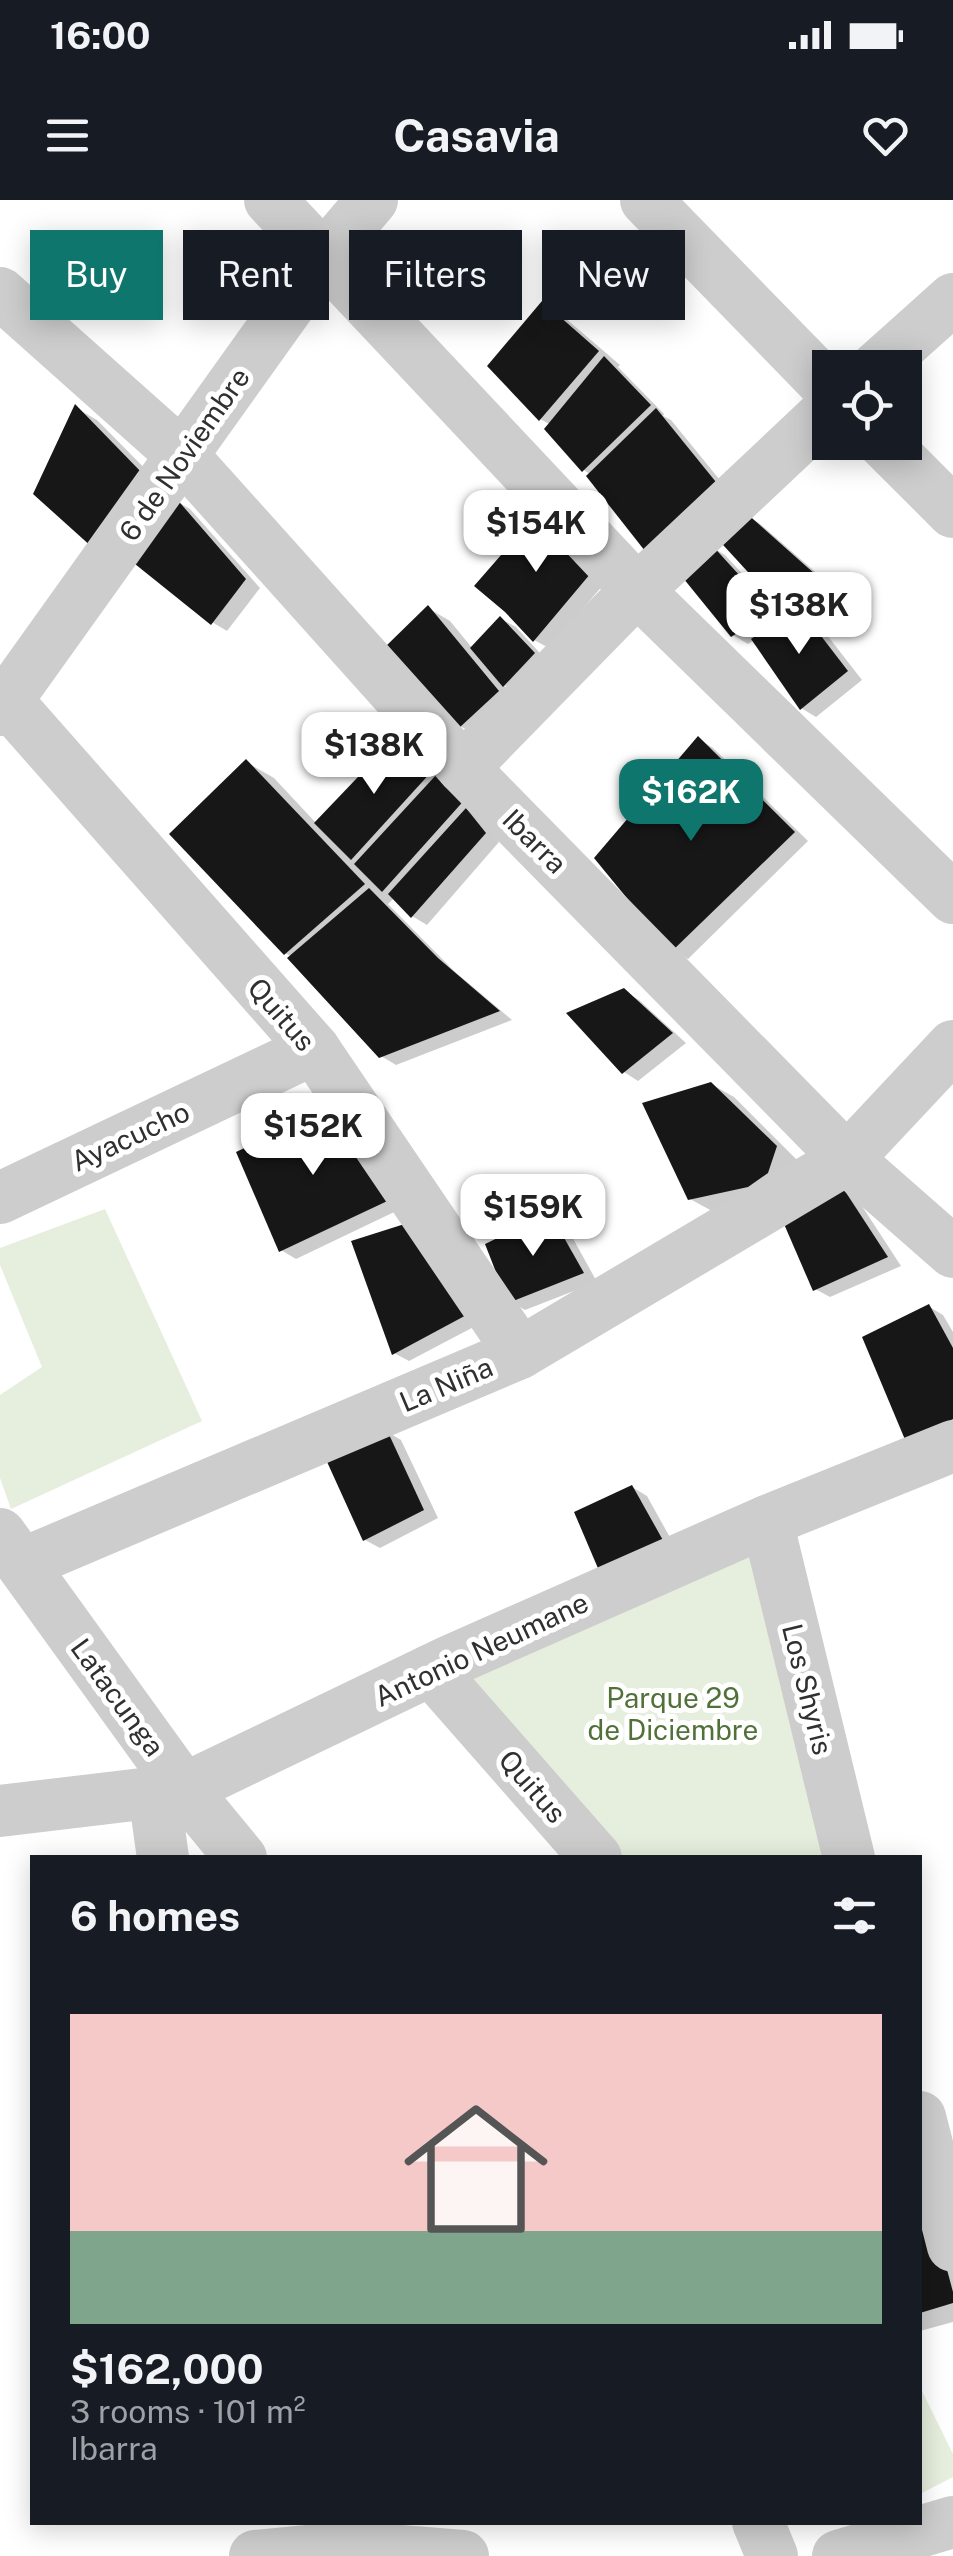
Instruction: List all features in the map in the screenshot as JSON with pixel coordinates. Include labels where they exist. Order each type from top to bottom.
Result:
[{"type":"street","points":[[270,200],[298,230]]},
{"type":"street","name":"6 de Noviembre","points":[[329,252],[372,200]]},
{"type":"street","points":[[646,200],[812,371]]},
{"type":"street","points":[[329,263],[637,590],[953,898]]},
{"type":"street","name":"Ibarra","points":[[0,294],[182,456],[463,768],[847,1159],[953,1252]]},
{"type":"street","points":[[896,350],[953,299]]},
{"type":"street","name":"6 de Noviembre","points":[[4,706],[280,320]]},
{"type":"street","points":[[463,768],[637,590],[812,426]]},
{"type":"street","points":[[901,460],[953,512]]},
{"type":"street","name":"Quitus","points":[[4,706],[314,1049],[520,1353]]},
{"type":"street","name":"La Niña","points":[[11,1549],[520,1353],[847,1159],[953,1046]]},
{"type":"street","name":"Ayacucho","points":[[0,1198],[314,1049]]},
{"type":"street","name":"Antonio Neumane","points":[[0,1811],[169,1791],[767,1521],[953,1446]]},
{"type":"street","name":"Los Shyris","points":[[767,1521],[849,1855]]},
{"type":"street","name":"Latacunga","points":[[11,1549],[169,1791],[238,1855]]},
{"type":"street","name":"Quitus","points":[[431,1670],[593,1855]]},
{"type":"street","points":[[162,1855],[169,1791]]},
{"type":"street","points":[[922,2125],[953,2246]]},
{"type":"street","points":[[838,2556],[953,2522]]},
{"type":"street","points":[[248,2525],[253,2556],[350,2547],[463,2556]]},
{"type":"street","points":[[759,2525],[772,2556]]},
{"type":"street","points":[[926,2556],[953,2530]]},
{"type":"green space","points":[[105,1209],[202,1421],[11,1509],[0,1478],[0,1395],[42,1367],[0,1265],[0,1248]]},
{"type":"green space","name":"Parque 29 de Diciembre","points":[[767,1521],[849,1855],[611,1855],[450,1661]]},
{"type":"green space","points":[[922,2391],[953,2454],[953,2477],[922,2493]]},
{"type":"building","points":[[542,301],[542,320],[564,320],[599,351],[539,421],[487,366]]},
{"type":"building","points":[[604,356],[651,405],[582,472],[544,429]]},
{"type":"building","points":[[75,404],[144,475],[93,548],[33,494]]},
{"type":"building","points":[[656,408],[724,492],[645,551],[586,476]]},
{"type":"building","points":[[175,497],[246,579],[211,625],[130,560]]},
{"type":"building","points":[[541,509],[596,567],[533,642],[474,586]]},
{"type":"building","points":[[744,511],[816,575],[780,607],[713,534]]},
{"type":"building","points":[[710,543],[772,611],[731,637],[679,573]]},
{"type":"building","points":[[428,605],[499,691],[459,728],[383,649]]},
{"type":"building","points":[[798,606],[848,671],[800,710],[751,639]]},
{"type":"building","points":[[500,616],[535,653],[503,687],[470,648]]},
{"type":"building","points":[[400,733],[433,770],[351,860],[314,823]]},
{"type":"building","points":[[698,736],[795,832],[671,952],[594,858]]},
{"type":"building","points":[[246,759],[365,884],[284,955],[169,834]]},
{"type":"building","points":[[437,774],[468,796],[382,892],[354,864]]},
{"type":"building","points":[[466,808],[486,833],[411,918],[388,894]]},
{"type":"building","points":[[369,888],[438,958],[500,1011],[379,1058],[287,958]]},
{"type":"building","points":[[624,988],[673,1033],[622,1074],[566,1013]]},
{"type":"building","points":[[711,1082],[777,1146],[768,1173],[748,1187],[688,1200],[642,1103]]},
{"type":"building","points":[[334,1106],[398,1196],[279,1252],[236,1152]]},
{"type":"building","points":[[843,1188],[888,1257],[813,1291],[784,1224]]},
{"type":"building","points":[[550,1213],[584,1273],[508,1303],[485,1244]]},
{"type":"building","points":[[414,1221],[472,1312],[392,1355],[351,1241]]},
{"type":"building","points":[[929,1304],[953,1348],[953,1419],[906,1442],[862,1337]]},
{"type":"building","points":[[386,1428],[424,1510],[363,1541],[323,1453]]},
{"type":"building","points":[[632,1485],[669,1551],[603,1580],[574,1512]]},
{"type":"building","points":[[922,2176],[953,2292],[953,2303],[922,2312]]}]
